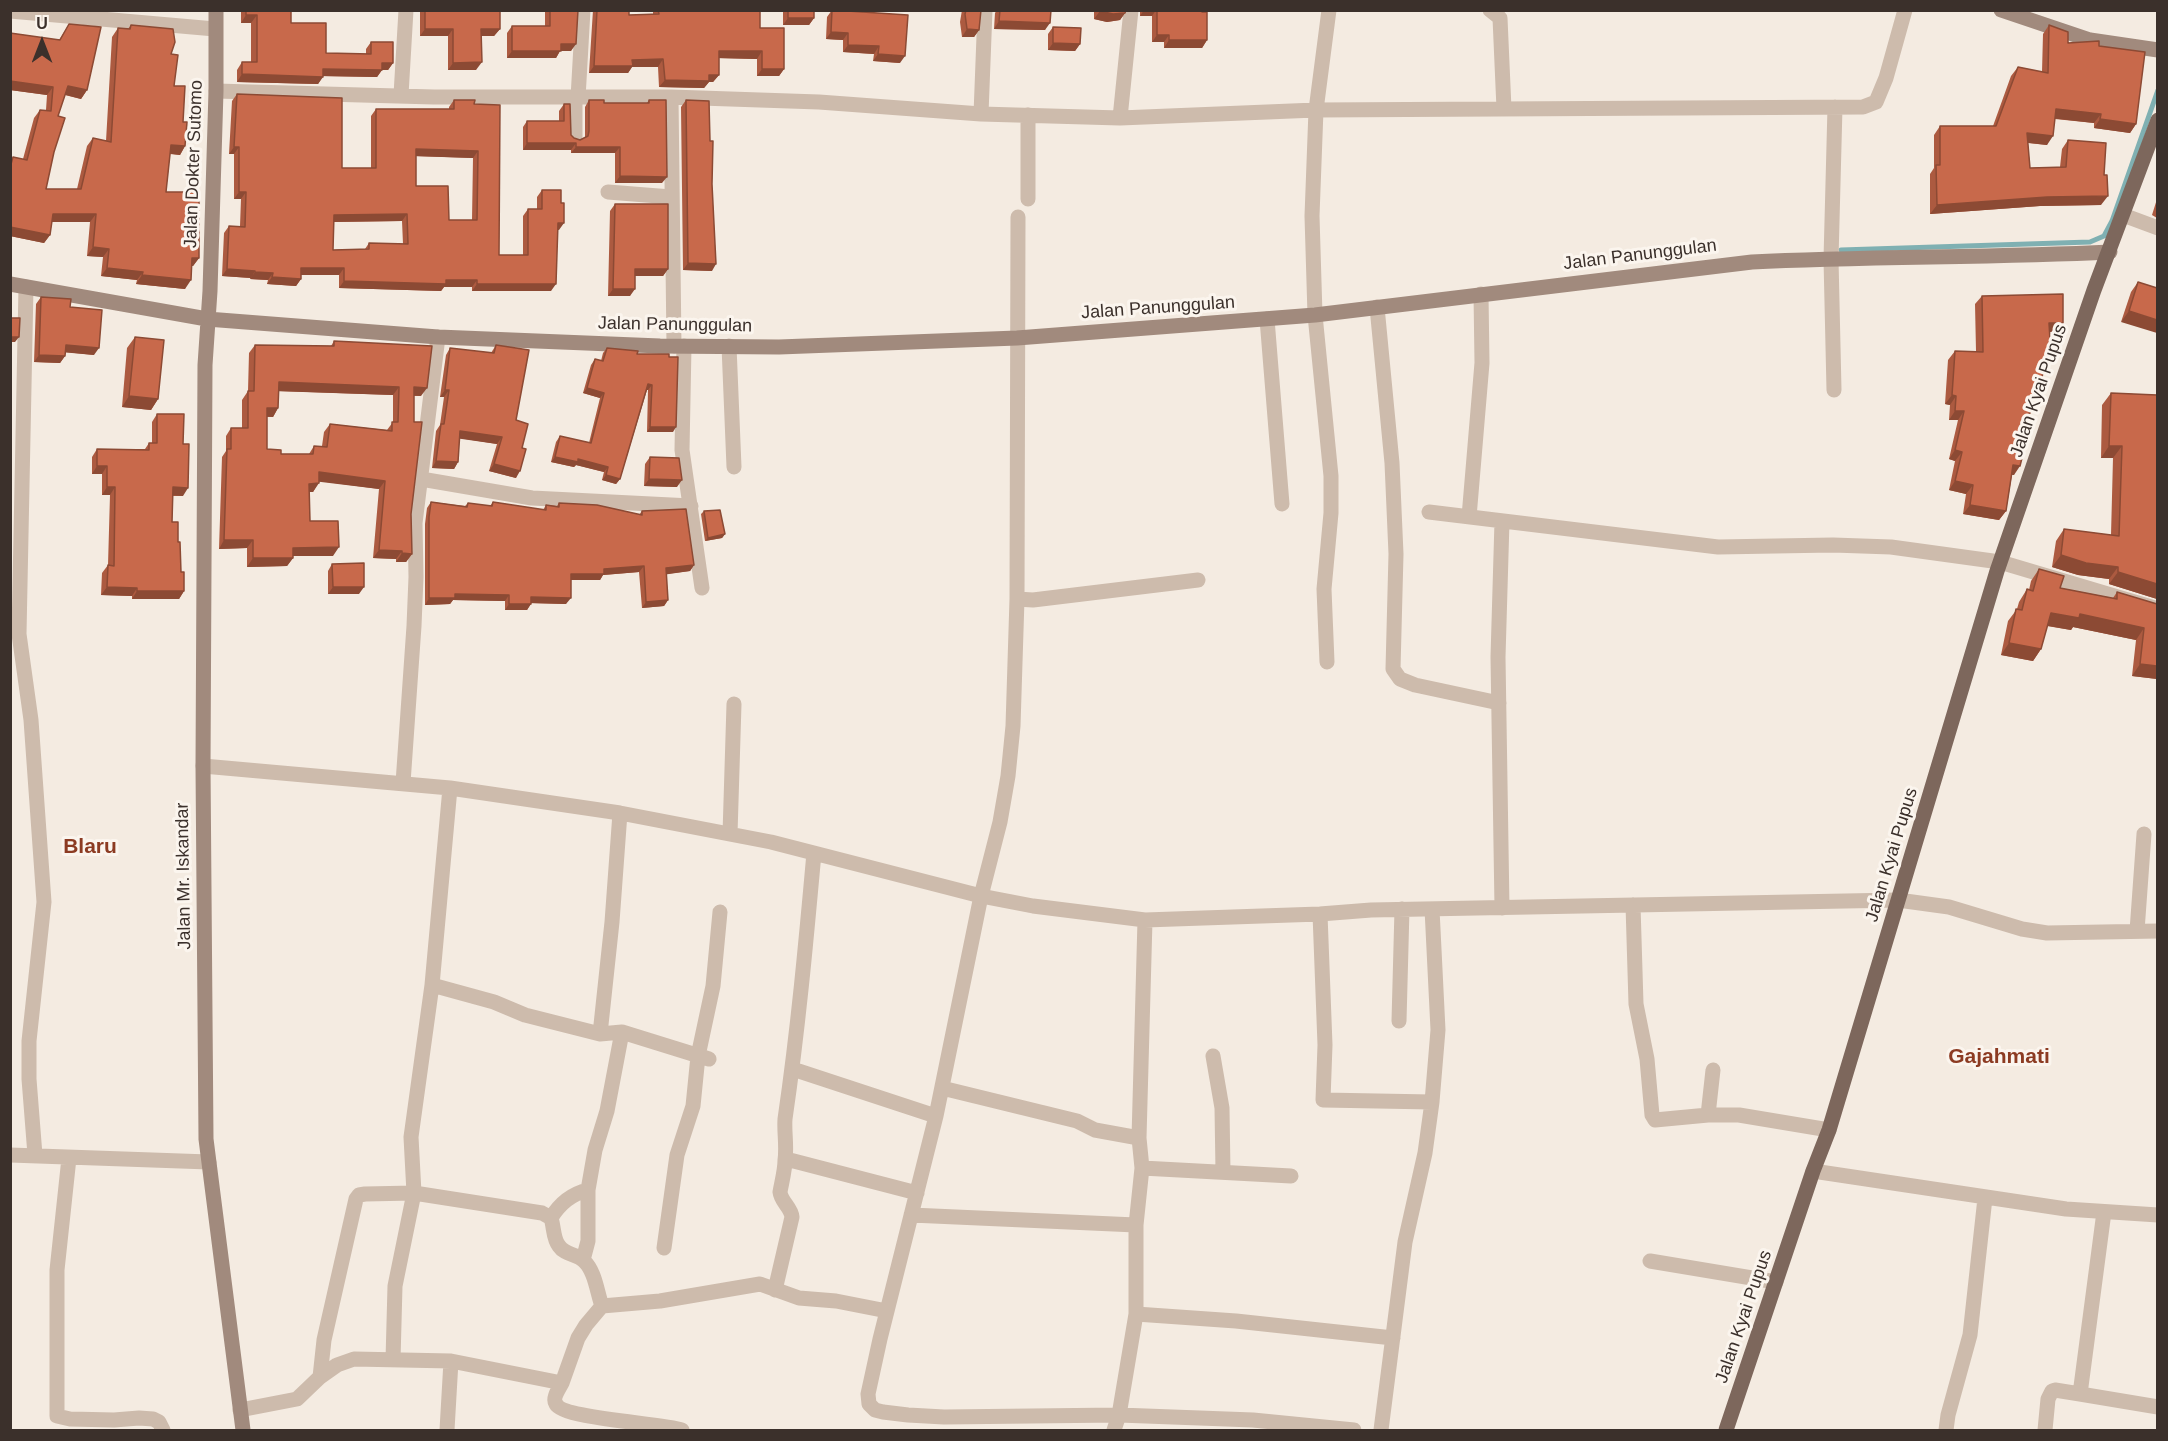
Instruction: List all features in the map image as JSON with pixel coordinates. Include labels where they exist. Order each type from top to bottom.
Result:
[{"type":"main road","name":"Jalan Dokter Sutomo","points":[[207,319],[216,91],[216,10]]},
{"type":"main road","points":[[2001,10],[2090,40],[2157,50]]},
{"type":"main road","name":"Jalan Kyai Pupus","points":[[1726,1431],[1813,1171],[1829,1130],[2000,562],[2094,290],[2157,120]]},
{"type":"main road","name":"Jalan Panunggulan","points":[[10,284],[207,319],[438,337],[679,346],[868,345],[1017,338],[1315,315],[1752,262],[2110,252]]},
{"type":"main road","name":"Jalan Mr. Iskandar","points":[[207,319],[203,766],[206,1139],[243,1431]]},
{"type":"street","points":[[401,95],[406,10]]},
{"type":"street","points":[[575,136],[583,10]]},
{"type":"street","points":[[981,114],[985,10]]},
{"type":"street","points":[[1120,118],[1131,10]]},
{"type":"street","points":[[1328,662],[1324,589],[1331,513],[1331,476],[1315,315],[1312,216],[1316,110],[1329,10]]},
{"type":"street","points":[[1490,10],[1500,18],[1504,109]]},
{"type":"street","points":[[216,91],[577,98],[671,97],[819,102],[981,114],[1120,118],[1316,110],[1863,107],[1876,102],[1886,78],[1905,10]]},
{"type":"street","points":[[10,11],[215,29]]},
{"type":"street","points":[[671,97],[671,197],[682,450],[702,588]]},
{"type":"street","points":[[1833,390],[1831,259],[1835,107]]},
{"type":"street","points":[[1028,115],[1028,199]]},
{"type":"street","points":[[608,192],[671,197]]},
{"type":"street","points":[[2123,215],[2157,228]]},
{"type":"street","points":[[1018,217],[1017,599],[1013,726],[1008,776],[936,1116],[887,1311],[868,1394],[869,1404],[875,1410],[944,1424],[1119,1415],[1252,1420],[1354,1431]]},
{"type":"street","points":[[26,287],[15,634],[32,720],[45,902],[29,1041],[29,1079],[35,1155]]},
{"type":"street","points":[[1469,517],[1482,363],[1481,294]]},
{"type":"street","points":[[1377,307],[1392,463],[1396,554],[1394,669],[1400,679],[1414,686],[1499,703]]},
{"type":"street","points":[[1267,319],[1282,504]]},
{"type":"street","points":[[403,783],[414,626],[415,523],[438,337]]},
{"type":"street","points":[[729,346],[734,467]]},
{"type":"street","points":[[421,479],[532,498],[691,506]]},
{"type":"street","points":[[1429,512],[1718,547],[1833,545],[1891,547],[2000,562],[2157,609]]},
{"type":"street","points":[[1502,521],[1498,657],[1502,908]]},
{"type":"street","points":[[1017,599],[1033,600],[1198,580]]},
{"type":"street","points":[[730,834],[734,704]]},
{"type":"street","points":[[203,766],[450,788],[620,813],[814,853],[981,896],[1033,906],[1145,920],[1402,909],[1898,900],[1949,907],[2022,929],[2047,933],[2157,931]]},
{"type":"street","points":[[393,1360],[395,1287],[414,1193],[411,1137],[432,985],[450,788]]},
{"type":"street","points":[[600,1034],[612,922],[620,813]]},
{"type":"street","points":[[2137,932],[2144,834]]},
{"type":"street","points":[[775,1290],[792,1217],[791,1210],[780,1196],[786,1160],[785,1122],[793,1069],[814,853]]},
{"type":"street","points":[[1632,905],[1636,1004],[1647,1059],[1654,1119],[1708,1115],[1739,1116],[1829,1130]]},
{"type":"street","points":[[1399,1021],[1402,909]]},
{"type":"street","points":[[1381,1431],[1405,1242],[1425,1153],[1432,1102],[1438,1030],[1432,909]]},
{"type":"street","points":[[664,1248],[677,1155],[693,1107],[703,1057],[720,912]]},
{"type":"street","points":[[1320,914],[1325,1046],[1323,1100],[1432,1102]]},
{"type":"street","points":[[1114,1431],[1119,1415],[1136,1314],[1136,1225],[1142,1168],[1139,1138],[1145,920]]},
{"type":"street","points":[[432,985],[494,1002],[525,1015],[600,1034],[622,1032],[703,1057]]},
{"type":"street","points":[[583,1260],[588,1241],[588,1190],[595,1150],[607,1111],[622,1032]]},
{"type":"street","points":[[1213,1056],[1214,1073],[1222,1108],[1223,1173]]},
{"type":"street","points":[[793,1069],[936,1116]]},
{"type":"street","points":[[1708,1115],[1713,1070]]},
{"type":"street","points":[[942,1088],[1077,1121],[1095,1130],[1139,1138]]},
{"type":"street","points":[[10,1155],[209,1162]]},
{"type":"street","points":[[69,1158],[57,1270],[57,1416],[70,1419],[146,1418],[158,1421],[163,1431]]},
{"type":"street","points":[[786,1160],[916,1193]]},
{"type":"street","points":[[1142,1168],[1291,1176]]},
{"type":"street","points":[[1813,1171],[2066,1209],[2157,1215]]},
{"type":"street","points":[[588,1190],[570,1196],[556,1208],[551,1218],[556,1241],[560,1247],[566,1253],[583,1260],[591,1272],[602,1306]]},
{"type":"street","points":[[320,1377],[324,1340],[357,1196],[414,1193],[535,1211],[551,1218]]},
{"type":"street","points":[[1946,1431],[1948,1415],[1970,1335],[1985,1198]]},
{"type":"street","points":[[2080,1394],[2104,1212]]},
{"type":"street","points":[[911,1215],[1136,1225]]},
{"type":"street","points":[[1650,1261],[1776,1282]]},
{"type":"street","points":[[682,1431],[671,1426],[608,1425],[559,1408],[555,1404],[555,1398],[578,1338],[602,1306],[712,1294],[760,1284],[804,1299],[836,1301],[887,1311]]},
{"type":"street","points":[[1136,1314],[1236,1321],[1394,1338]]},
{"type":"street","points":[[240,1410],[297,1399],[320,1377],[337,1365],[354,1359],[451,1361],[562,1383]]},
{"type":"street","points":[[447,1431],[451,1361]]},
{"type":"street","points":[[2045,1431],[2048,1399],[2055,1390],[2157,1407]]},
{"type":"building","points":[[246,10],[291,10],[291,23],[326,23],[326,53],[371,54],[371,42],[393,42],[393,63],[382,63],[382,70],[323,69],[323,77],[242,74],[242,62],[257,62],[257,15],[246,15]]},
{"type":"building","points":[[425,10],[500,10],[500,29],[481,29],[482,62],[453,63],[453,29],[425,29]]},
{"type":"building","points":[[550,10],[578,10],[576,44],[561,44],[561,51],[512,51],[512,26],[550,26]]},
{"type":"building","points":[[597,10],[629,10],[629,15],[659,14],[658,10],[760,10],[760,28],[784,28],[784,69],[762,69],[762,51],[719,51],[719,75],[709,75],[709,81],[665,80],[663,59],[632,60],[633,66],[594,66]]},
{"type":"building","points":[[788,10],[814,10],[814,18],[788,18]]},
{"type":"building","points":[[832,10],[908,15],[905,56],[878,54],[879,46],[848,45],[848,33],[831,32]]},
{"type":"building","points":[[966,10],[981,10],[979,30],[967,29]]},
{"type":"building","points":[[1000,10],[1051,10],[1050,23],[999,21]]},
{"type":"building","points":[[1100,10],[1126,10],[1125,13],[1113,14]]},
{"type":"building","points":[[1157,10],[1207,12],[1207,40],[1169,40],[1169,35],[1157,35]]},
{"type":"building","points":[[69,24],[101,27],[87,90],[68,86],[58,116],[65,118],[54,152],[46,189],[81,189],[93,138],[111,142],[118,28],[130,29],[131,25],[173,29],[175,42],[171,54],[178,55],[174,86],[185,86],[183,122],[187,122],[185,146],[171,145],[166,192],[199,192],[199,258],[192,258],[191,280],[142,275],[143,272],[107,268],[109,249],[93,247],[96,214],[53,214],[50,235],[10,227],[10,168],[13,157],[27,160],[40,110],[51,111],[53,87],[10,81],[10,33],[60,40]]},
{"type":"building","points":[[2049,25],[2068,32],[2068,43],[2099,41],[2099,46],[2145,52],[2136,124],[2100,119],[2101,114],[2056,109],[2053,136],[2027,133],[2030,168],[2066,167],[2068,140],[2106,143],[2104,175],[2107,175],[2108,196],[2047,197],[1937,205],[1936,165],[1940,165],[1940,126],[1996,126],[2018,67],[2048,73]]},
{"type":"building","points":[[1053,27],[1081,28],[1080,44],[1053,43]]},
{"type":"building","points":[[237,94],[342,98],[342,168],[376,168],[376,109],[454,109],[454,100],[475,100],[474,104],[500,105],[499,255],[528,255],[528,209],[542,209],[542,190],[561,190],[561,203],[564,203],[564,223],[558,223],[556,284],[477,284],[477,280],[446,280],[446,284],[344,281],[344,268],[301,268],[301,279],[272,277],[273,273],[227,269],[229,226],[245,227],[246,192],[239,192],[239,147],[234,147]],"holes":[[[416,149],[478,151],[477,220],[449,220],[448,186],[416,186]],[[407,214],[408,244],[369,243],[369,249],[333,250],[334,215]]]},
{"type":"building","points":[[589,100],[604,100],[604,103],[649,103],[649,100],[666,100],[667,177],[620,176],[620,147],[576,147],[576,143],[527,143],[527,121],[564,121],[564,104],[570,104],[571,135],[580,140],[588,136]]},
{"type":"building","points":[[686,100],[709,101],[710,141],[713,141],[712,184],[716,264],[688,263]]},
{"type":"building","points":[[615,204],[668,204],[668,269],[635,269],[635,289],[613,289]]},
{"type":"building","points":[[2138,282],[2157,288],[2157,320],[2129,311]]},
{"type":"building","points":[[2063,294],[2063,323],[2049,323],[2050,340],[2036,405],[2032,404],[2019,449],[2024,450],[2020,466],[2013,465],[2006,511],[1970,505],[1973,485],[1955,481],[1962,452],[1955,450],[1964,411],[1955,411],[1956,396],[1952,395],[1955,351],[1983,352],[1982,296]]},
{"type":"building","points":[[41,297],[71,299],[70,307],[102,310],[99,348],[66,345],[65,356],[39,355]]},
{"type":"building","points":[[10,318],[20,318],[19,337],[10,337]]},
{"type":"building","points":[[135,337],[164,340],[158,399],[129,396]]},
{"type":"building","points":[[334,341],[432,346],[427,388],[414,387],[414,422],[422,422],[411,514],[412,554],[379,550],[385,481],[319,472],[319,483],[309,484],[310,521],[338,521],[339,547],[293,548],[293,558],[253,558],[253,540],[224,540],[227,449],[231,449],[231,428],[248,428],[248,391],[254,391],[255,345],[334,346]],"holes":[[[279,382],[399,387],[398,422],[392,422],[392,431],[330,424],[327,447],[314,446],[313,454],[281,454],[281,450],[267,449],[267,408],[278,408]]]},
{"type":"building","points":[[496,345],[529,350],[516,420],[528,424],[522,448],[526,449],[520,471],[494,464],[502,437],[460,431],[458,462],[436,461],[449,390],[445,390],[450,348],[494,353]]},
{"type":"building","points":[[607,348],[638,351],[637,354],[669,354],[669,357],[678,357],[676,427],[650,427],[652,385],[648,384],[620,479],[606,475],[608,467],[578,459],[578,462],[555,457],[560,436],[591,443],[604,393],[587,388],[595,359],[603,361]]},
{"type":"building","points":[[2111,393],[2157,395],[2157,584],[2118,572],[2118,567],[2086,563],[2061,555],[2064,529],[2119,536],[2122,446],[2109,446]]},
{"type":"building","points":[[157,414],[184,414],[183,444],[189,444],[188,488],[173,487],[172,522],[178,522],[184,591],[137,591],[137,588],[107,587],[108,565],[114,566],[115,487],[107,487],[107,466],[97,466],[97,449],[149,450],[149,443],[157,443]]},
{"type":"building","points":[[650,457],[679,458],[682,480],[649,479]]},
{"type":"building","points":[[431,502],[467,507],[468,503],[492,506],[493,502],[546,510],[546,505],[559,507],[559,503],[597,505],[642,515],[642,511],[686,509],[694,565],[666,568],[668,600],[646,602],[644,566],[604,569],[604,574],[571,574],[571,598],[531,597],[531,604],[509,604],[509,595],[455,594],[455,598],[429,598]]},
{"type":"building","points":[[720,510],[725,534],[708,538],[704,511]]},
{"type":"building","points":[[364,563],[364,587],[333,587],[332,564]]},
{"type":"building","points":[[2039,569],[2064,576],[2060,588],[2117,599],[2117,592],[2157,604],[2157,666],[2140,664],[2144,628],[2080,614],[2079,618],[2051,613],[2041,649],[2009,643],[2016,609],[2022,610],[2027,589],[2033,591]]},
{"type":"waterway","points":[[1841,250],[2090,242],[2104,236],[2112,221],[2158,90]]},
{"type":"district","name":"Blaru","points":[[90,847]]},
{"type":"district","name":"Gajahmati","points":[[1999,1057]]}]
